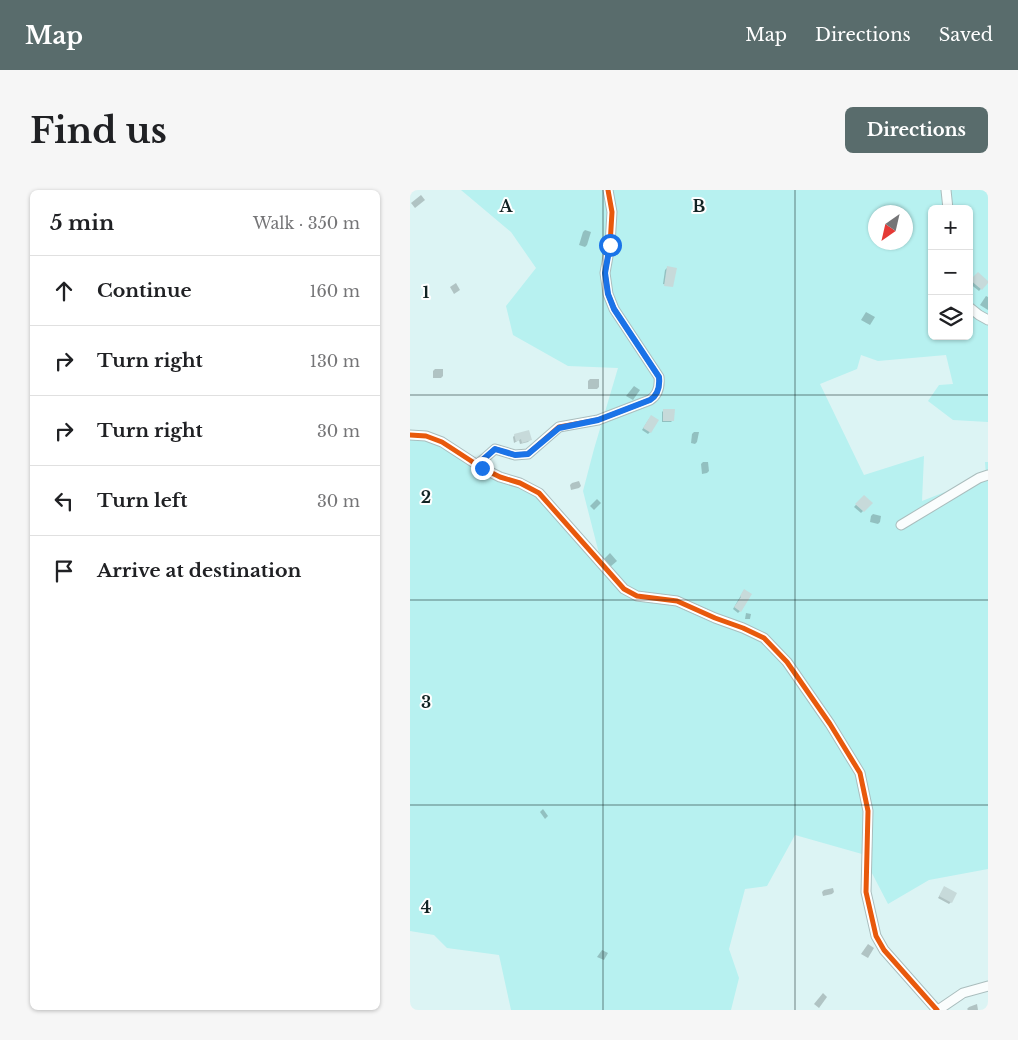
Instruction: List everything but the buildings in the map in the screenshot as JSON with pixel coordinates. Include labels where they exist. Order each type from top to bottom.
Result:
[{"type":"street","points":[[478,464],[495,449],[515,455],[528,454],[559,428],[598,420],[655,397],[660,385],[659,377],[614,309],[608,294],[605,273],[610,245],[612,212],[608,190]]},
{"type":"street","points":[[946,190],[948,205]]},
{"type":"street","points":[[973,310],[988,320]]},
{"type":"street","points":[[410,435],[426,436],[442,442],[500,477],[520,483],[539,494],[624,589],[637,596],[677,601],[764,638],[787,662],[830,724],[860,774],[868,811],[866,892],[876,936],[884,950],[937,1010],[963,993],[988,986]]},
{"type":"street","points":[[901,525],[979,478],[988,475]]},
{"type":"shaded area","points":[[461,190],[988,190],[988,422],[953,420],[928,401],[939,385],[953,384],[946,355],[878,361],[861,355],[857,369],[820,384],[864,475],[924,456],[922,501],[986,476],[985,462],[988,462],[988,869],[929,880],[888,904],[862,854],[795,835],[767,886],[745,889],[729,949],[739,978],[731,1010],[511,1010],[499,955],[447,948],[434,935],[410,931],[410,436],[415,435],[539,493],[604,573],[583,491],[618,368],[568,366],[513,335],[506,306],[536,268],[511,232]]},
{"type":"cycle path","points":[[478,464],[495,449],[515,455],[528,454],[559,427],[598,420],[650,400],[657,393],[659,377],[614,309],[608,294],[605,273],[610,245],[612,212],[608,190]]},
{"type":"cycle path","points":[[410,435],[426,436],[442,442],[482,468],[500,477],[520,483],[539,493],[624,589],[637,596],[677,601],[743,628],[764,638],[787,662],[830,724],[860,773],[868,811],[866,892],[876,936],[884,950],[937,1010]]},
{"type":"route","points":[[482,468],[478,464],[495,449],[515,455],[528,454],[559,428],[598,420],[655,397],[660,385],[659,377],[614,309],[608,294],[605,273],[610,245]]}]
